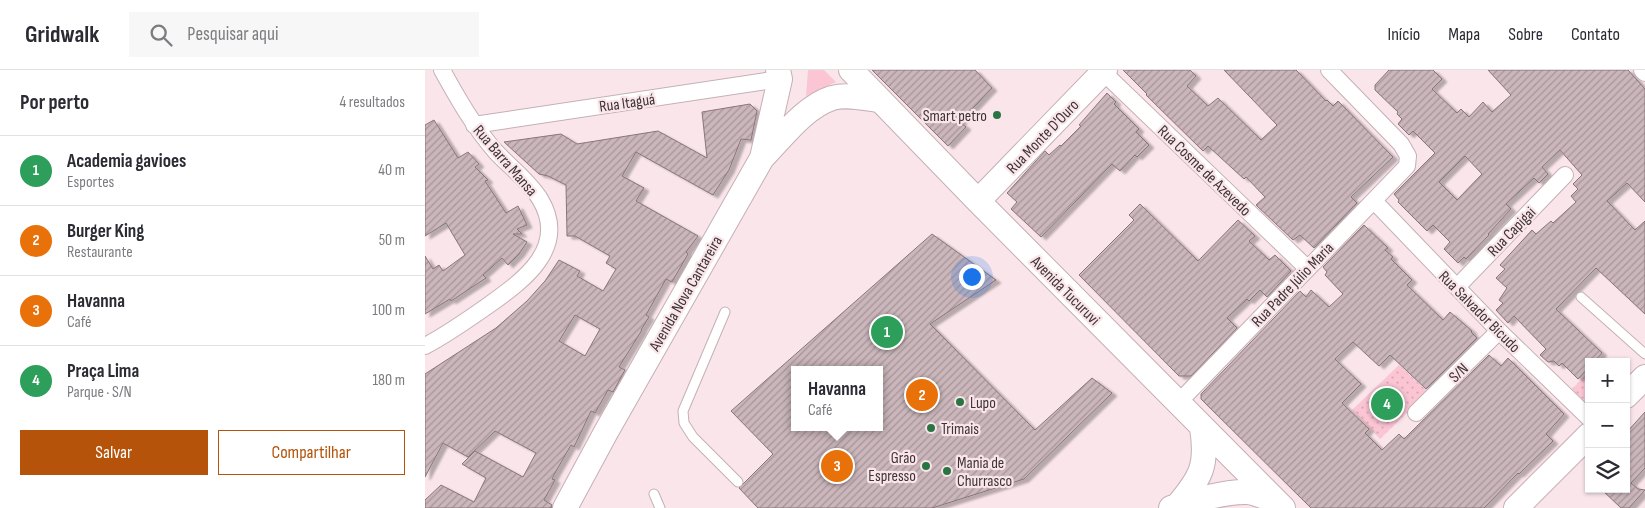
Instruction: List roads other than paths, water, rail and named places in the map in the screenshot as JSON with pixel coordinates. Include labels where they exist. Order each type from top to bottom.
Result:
[{"type":"main road","name":"Avenida Tucuruvi","points":[[851,70],[878,100],[1280,505]]},
{"type":"main road","name":"Rua Monte D'Ouro","points":[[978,201],[1104,71]]},
{"type":"main road","name":"Avenida Nova Cantareira","points":[[565,508],[606,432],[762,158],[780,73]]},
{"type":"main road","points":[[762,158],[802,117],[832,98],[849,96],[878,100]]},
{"type":"main road","points":[[1630,392],[1645,377]]},
{"type":"main road","points":[[1174,507],[1196,482],[1201,471],[1205,454],[1202,428]]},
{"type":"main road","points":[[1516,508],[1585,438]]},
{"type":"main road","points":[[1174,507],[1239,492],[1258,494],[1280,505]]},
{"type":"street","name":"Rua Barra Mansa","points":[[425,346],[467,321],[519,284],[535,268],[544,252],[549,235],[548,219],[540,200],[474,125],[442,70]]},
{"type":"street","name":"Rua Padre Júlio Maria","points":[[1177,403],[1407,166],[1408,156],[1401,144],[1329,70]]},
{"type":"street","points":[[1642,70],[1645,73]]},
{"type":"street","name":"Rua Cosme de Azevedo","points":[[1104,71],[1307,268]]},
{"type":"street","name":"Rua Itaguá","points":[[474,125],[780,73]]},
{"type":"street","name":"Rua Capigai","points":[[1457,287],[1565,175]]},
{"type":"street","name":"Rua Salvador Bicudo","points":[[1374,201],[1499,331],[1585,414]]},
{"type":"street","name":"S/N","points":[[1416,413],[1499,331]]},
{"type":"lane","points":[[1581,297],[1645,354]]},
{"type":"lane","points":[[725,312],[683,411],[684,423],[693,437],[738,482]]},
{"type":"lane","points":[[654,494],[660,508]]},
{"type":"place","name":"Smart petro","points":[[997,115]]},
{"type":"place","name":"Academia gavioes","points":[[887,332]]},
{"type":"place","name":"Burger King","points":[[922,395]]},
{"type":"place","name":"Lupo","points":[[960,402]]},
{"type":"place","name":"Praça Lima","points":[[1387,404]]},
{"type":"place","name":"Trimais","points":[[931,428]]},
{"type":"place","name":"Havanna","points":[[837,466]]},
{"type":"place","name":"Grão Espresso","points":[[926,466]]},
{"type":"place","name":"Mania de Churrasco","points":[[947,471]]}]
